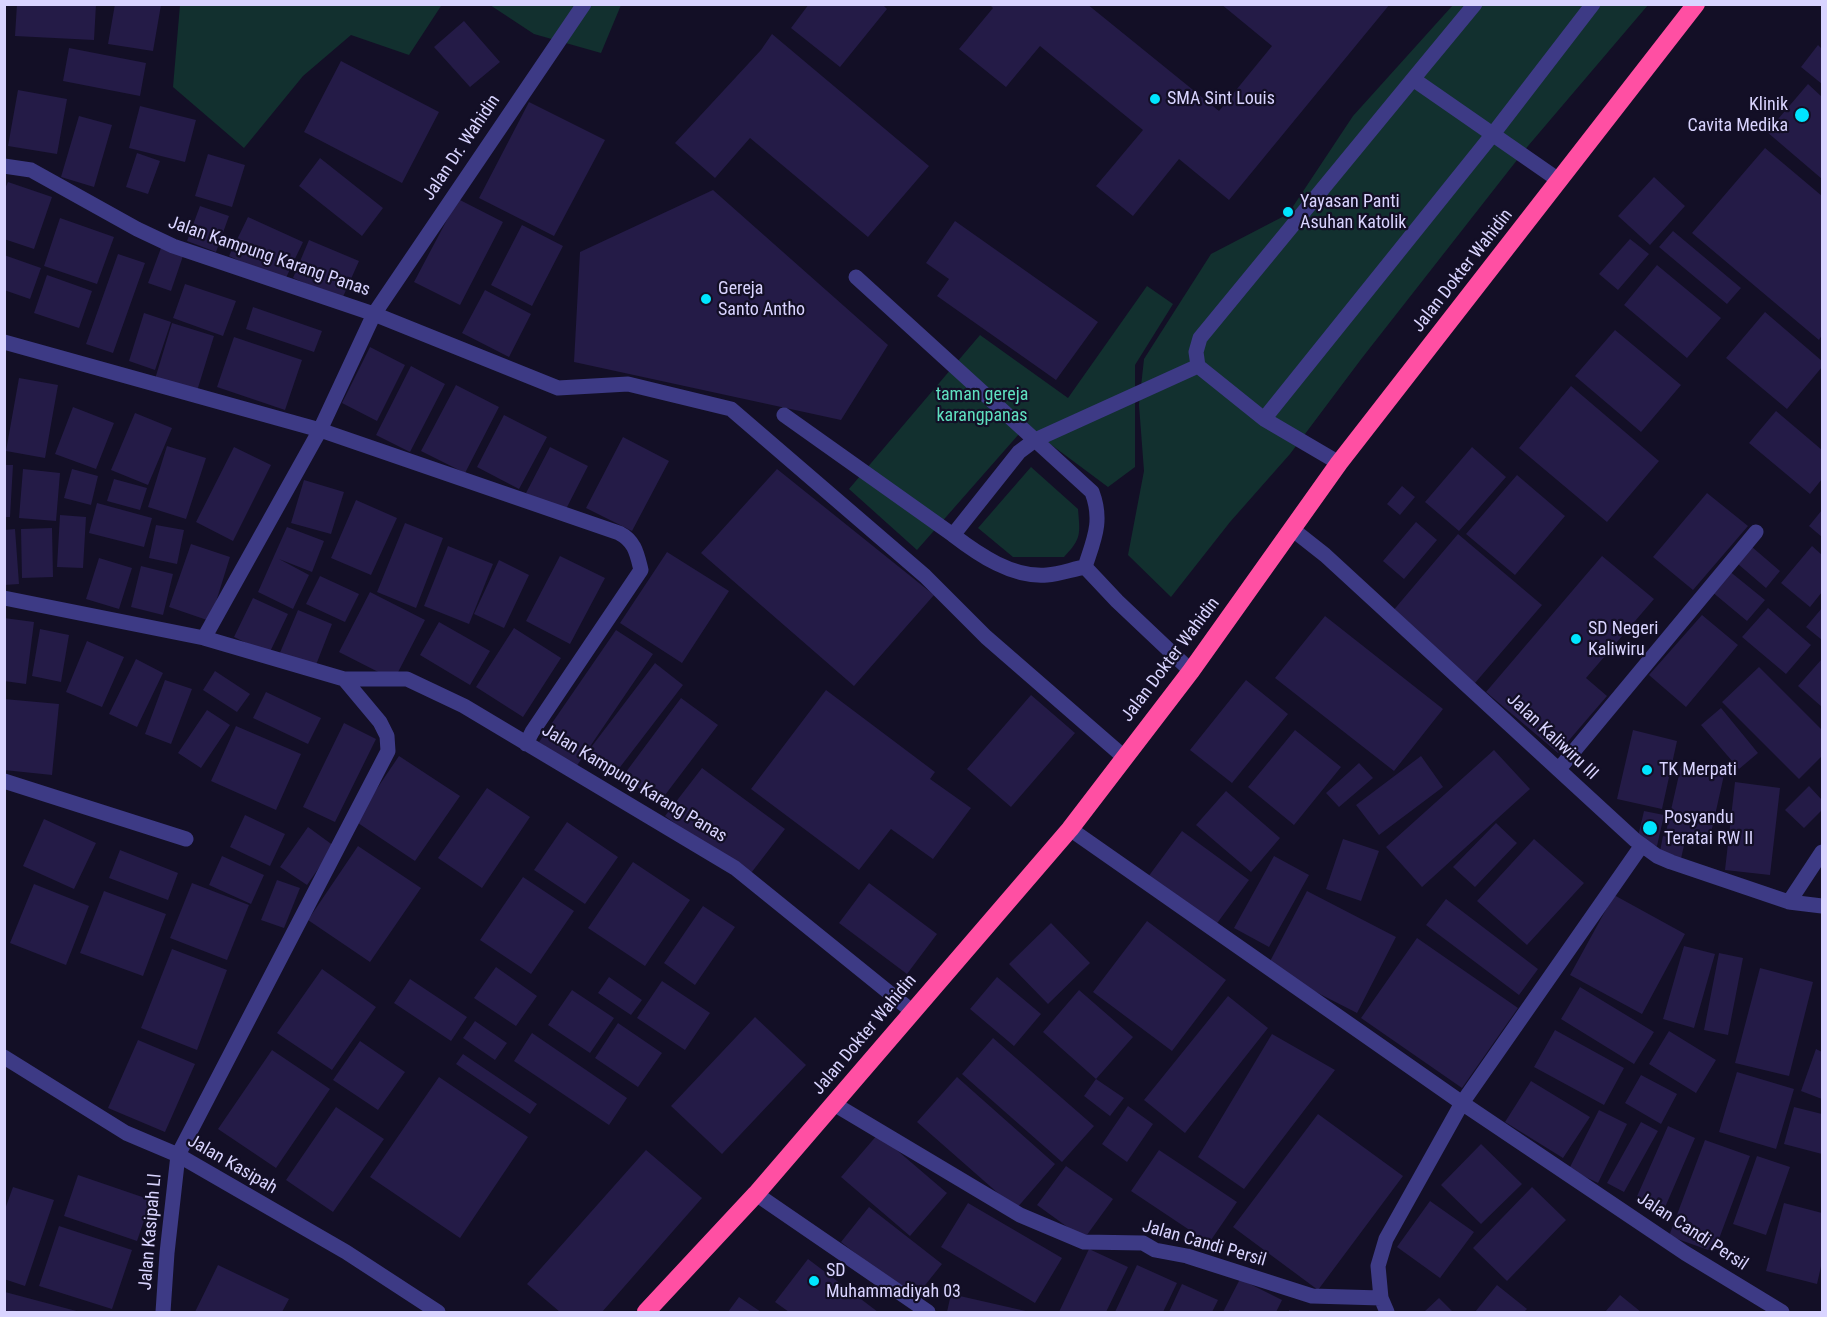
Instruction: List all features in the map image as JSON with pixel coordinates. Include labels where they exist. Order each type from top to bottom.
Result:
[{"type":"highway","name":"Jalan Dokter Wahidin","points":[[646,1312],[756,1194],[1070,830],[1191,671],[1339,463],[1696,4]]},
{"type":"street","name":"Jalan Dr. Wahidin","points":[[374,314],[584,4]]},
{"type":"street","points":[[1339,463],[1264,419],[1198,366],[1196,352],[1200,338],[1475,4]]},
{"type":"street","points":[[1264,419],[1493,134],[1593,4]]},
{"type":"street","points":[[1413,78],[1560,181]]},
{"type":"street","name":"Jalan Kampung Karang Panas","points":[[4,166],[31,170],[172,246],[374,314],[320,430],[204,638]]},
{"type":"street","points":[[856,277],[1092,492],[1098,514],[1098,529],[1085,567]]},
{"type":"street","points":[[374,314],[558,388],[628,384],[731,409],[925,576],[986,637],[1124,757]]},
{"type":"street","name":"Jalan Kampung Karang Panas","points":[[4,342],[320,430],[630,538],[636,549],[641,570],[526,744],[735,868],[913,1012]]},
{"type":"street","points":[[952,535],[1019,452],[1035,440],[1198,366]]},
{"type":"street","points":[[784,416],[964,544],[1005,567],[1026,574],[1048,575],[1085,567]]},
{"type":"street","name":"Jalan Kaliwiru III","points":[[1292,529],[1325,555],[1642,845],[1657,856],[1789,902],[1822,906]]},
{"type":"street","points":[[1559,769],[1756,532]]},
{"type":"street","points":[[1085,567],[1117,602],[1191,671]]},
{"type":"street","points":[[4,598],[204,638],[344,679],[407,678],[464,706],[526,744]]},
{"type":"street","points":[[178,1155],[388,751],[387,736],[380,722],[344,679]]},
{"type":"street","points":[[4,781],[186,839]]},
{"type":"street","name":"Jalan Candi Persil","points":[[1070,830],[1462,1103],[1685,1253],[1782,1312]]},
{"type":"street","points":[[1387,1312],[1382,1298],[1378,1266],[1386,1239],[1462,1103],[1642,845]]},
{"type":"street","points":[[1789,902],[1822,852]]},
{"type":"street","name":"Jalan Kasipah","points":[[4,1057],[126,1133],[178,1155],[346,1252],[438,1312]]},
{"type":"street","name":"Jalan Candi Persil","points":[[834,1104],[1020,1215],[1084,1242],[1143,1243],[1155,1250],[1187,1256],[1312,1296],[1382,1298]]},
{"type":"street","name":"Jalan Kasipah Ll","points":[[163,1312],[178,1155]]},
{"type":"street","points":[[756,1194],[928,1312]]},
{"type":"green space","points":[[180,4],[453,5],[441,6],[409,55],[351,35],[303,76],[244,148],[173,87]]},
{"type":"green space","points":[[490,5],[621,5],[601,53],[534,34]]},
{"type":"green space","points":[[1453,5],[1648,5],[1528,146],[1290,454],[1230,522],[1171,597],[1128,555],[1144,471],[1139,405],[1144,359],[1211,254],[1288,214],[1353,116]]},
{"type":"green space","name":"taman gereja karangpanas","points":[[1147,286],[1173,304],[1135,365],[1135,467],[1108,487],[1026,426],[917,550],[849,489],[980,335],[1068,398]]},
{"type":"green space","points":[[1031,467],[1078,509],[1077,540],[1064,557],[1013,557],[978,528]]},
{"type":"building","points":[[17,4],[96,4],[94,40],[15,36]]},
{"type":"building","points":[[115,4],[161,5],[153,51],[108,44]]},
{"type":"building","points":[[809,4],[882,4],[887,9],[840,67],[791,28]]},
{"type":"building","name":"SMA Sint Louis","points":[[989,4],[1087,4],[1219,111],[1272,46],[1221,4],[1390,4],[1229,200],[1179,159],[1133,216],[1096,186],[1143,130],[1040,46],[1006,87],[959,49],[993,8]]},
{"type":"building","points":[[464,21],[500,62],[470,87],[434,47]]},
{"type":"building","points":[[772,34],[929,166],[868,237],[750,138],[715,178],[675,143],[761,50]]},
{"type":"building","points":[[1818,45],[1822,49],[1822,84],[1801,67]]},
{"type":"building","points":[[69,48],[146,63],[140,96],[63,81]]},
{"type":"building","points":[[341,61],[439,112],[402,183],[304,132]]},
{"type":"building","name":"Klinik Cavita Medika","points":[[1808,84],[1822,97],[1822,179],[1767,132]]},
{"type":"building","points":[[18,90],[67,99],[57,154],[8,146]]},
{"type":"building","points":[[529,102],[605,140],[554,236],[479,198]]},
{"type":"building","points":[[140,106],[196,120],[185,162],[129,148]]},
{"type":"building","points":[[79,116],[112,125],[94,187],[61,177]]},
{"type":"building","points":[[1765,148],[1822,196],[1822,335],[1819,340],[1692,233]]},
{"type":"building","points":[[137,153],[160,161],[148,194],[126,187]]},
{"type":"building","points":[[208,154],[245,165],[232,207],[195,196]]},
{"type":"building","points":[[320,158],[383,208],[362,236],[299,186]]},
{"type":"building","points":[[1654,177],[1685,206],[1650,245],[1618,216]]},
{"type":"building","points":[[8,182],[52,197],[34,249],[4,239],[4,191]]},
{"type":"building","name":"Gereja Santo Antho","points":[[713,190],[888,345],[841,420],[574,362],[580,252]]},
{"type":"building","points":[[458,199],[503,222],[460,305],[414,282]]},
{"type":"building","points":[[200,206],[229,216],[216,252],[187,241]]},
{"type":"building","points":[[248,217],[303,242],[284,282],[229,256]]},
{"type":"building","points":[[60,218],[114,237],[97,284],[44,266]]},
{"type":"building","points":[[955,221],[1098,322],[1056,380],[937,296],[949,279],[926,263]]},
{"type":"building","points":[[522,225],[563,246],[532,306],[491,285]]},
{"type":"building","points":[[1673,231],[1741,288],[1727,304],[1659,247]]},
{"type":"building","points":[[1630,239],[1649,254],[1618,290],[1599,274]]},
{"type":"building","points":[[309,240],[359,261],[342,299],[293,278]]},
{"type":"building","points":[[161,248],[183,256],[171,291],[148,283]]},
{"type":"building","points":[[118,254],[145,263],[113,353],[86,344]]},
{"type":"building","points":[[4,255],[41,268],[30,299],[4,290]]},
{"type":"building","points":[[1657,265],[1721,318],[1687,358],[1624,305]]},
{"type":"building","points":[[47,275],[92,291],[79,328],[34,313]]},
{"type":"building","points":[[185,284],[236,301],[223,336],[173,318]]},
{"type":"building","points":[[485,290],[531,314],[509,357],[462,333]]},
{"type":"building","points":[[253,307],[322,331],[314,352],[246,329]]},
{"type":"building","points":[[1765,312],[1822,361],[1822,367],[1787,409],[1726,358]]},
{"type":"building","points":[[144,313],[171,322],[155,370],[129,361]]},
{"type":"building","points":[[172,323],[214,336],[197,391],[155,379]]},
{"type":"building","points":[[1615,330],[1681,385],[1641,432],[1575,376]]},
{"type":"building","points":[[234,337],[302,360],[285,410],[217,387]]},
{"type":"building","points":[[370,347],[405,365],[377,421],[342,403]]},
{"type":"building","points":[[411,366],[445,384],[410,452],[376,435]]},
{"type":"building","points":[[19,378],[58,385],[45,458],[6,451]]},
{"type":"building","points":[[456,385],[499,407],[465,473],[421,451]]},
{"type":"building","points":[[1571,386],[1659,461],[1607,522],[1519,448]]},
{"type":"building","points":[[73,407],[114,423],[96,469],[55,454]]},
{"type":"building","points":[[1776,411],[1822,450],[1822,479],[1810,494],[1749,443]]},
{"type":"building","points":[[135,413],[172,428],[148,485],[111,470]]},
{"type":"building","points":[[504,415],[547,437],[519,489],[477,467]]},
{"type":"building","points":[[623,437],[669,461],[632,531],[586,508]]},
{"type":"building","points":[[167,446],[206,458],[186,519],[148,507]]},
{"type":"building","points":[[234,447],[271,465],[233,541],[196,522]]},
{"type":"building","points":[[550,447],[588,466],[564,513],[526,493]]},
{"type":"building","points":[[1472,447],[1506,477],[1459,531],[1425,502]]},
{"type":"building","points":[[4,465],[13,465],[10,517],[4,517]]},
{"type":"building","points":[[23,469],[60,473],[56,521],[19,518]]},
{"type":"building","points":[[72,469],[98,476],[91,505],[64,498]]},
{"type":"building","points":[[777,469],[934,595],[854,686],[701,553]]},
{"type":"building","points":[[1517,475],[1565,516],[1515,575],[1466,534]]},
{"type":"building","points":[[114,479],[147,488],[140,510],[107,501]]},
{"type":"building","points":[[304,480],[344,492],[331,534],[291,523]]},
{"type":"building","points":[[1402,486],[1415,497],[1400,515],[1387,504]]},
{"type":"building","points":[[1707,493],[1748,526],[1693,590],[1653,557]]},
{"type":"building","points":[[356,500],[397,518],[371,575],[331,558]]},
{"type":"building","points":[[97,503],[152,518],[144,547],[89,533]]},
{"type":"building","points":[[1822,510],[1822,537],[1809,526]]},
{"type":"building","points":[[60,515],[86,517],[83,568],[57,567]]},
{"type":"building","points":[[1416,522],[1437,540],[1404,579],[1383,561]]},
{"type":"building","points":[[405,523],[443,538],[416,608],[377,592]]},
{"type":"building","points":[[156,525],[184,530],[177,564],[149,558]]},
{"type":"building","points":[[287,527],[324,541],[312,572],[279,559],[309,575],[293,609],[258,592]]},
{"type":"building","points":[[52,528],[53,577],[22,578],[21,529]]},
{"type":"building","points":[[15,529],[19,584],[4,585],[4,530]]},
{"type":"building","points":[[1458,534],[1542,605],[1475,683],[1392,612]]},
{"type":"building","points":[[191,544],[230,557],[210,621],[169,607]]},
{"type":"building","points":[[448,546],[493,564],[469,624],[424,606]]},
{"type":"building","points":[[1812,546],[1822,555],[1822,592],[1810,607],[1781,583]]},
{"type":"building","points":[[1752,547],[1780,571],[1766,588],[1738,564]]},
{"type":"building","points":[[667,552],[729,591],[682,663],[620,623]]},
{"type":"building","points":[[560,556],[605,578],[570,644],[526,621]]},
{"type":"building","name":"SD Negeri Kaliwiru","points":[[1602,556],[1654,599],[1586,678],[1607,696],[1558,753],[1486,692]]},
{"type":"building","points":[[99,558],[132,568],[119,609],[86,599]]},
{"type":"building","points":[[499,560],[529,575],[504,628],[474,614]]},
{"type":"building","points":[[141,566],[173,574],[163,615],[131,607]]},
{"type":"building","points":[[1728,570],[1765,600],[1747,621],[1711,591]]},
{"type":"building","points":[[320,576],[359,594],[345,622],[306,604]]},
{"type":"building","points":[[370,592],[425,620],[394,680],[339,652]]},
{"type":"building","points":[[253,598],[288,614],[269,654],[234,637]]},
{"type":"building","points":[[1768,608],[1811,645],[1786,674],[1742,637]]},
{"type":"building","points":[[1822,608],[1822,640],[1806,627]]},
{"type":"building","points":[[298,610],[332,624],[314,670],[279,655]]},
{"type":"building","points":[[1702,615],[1738,645],[1686,707],[1649,675]]},
{"type":"building","points":[[1325,616],[1443,709],[1394,771],[1275,678]]},
{"type":"building","points":[[4,618],[34,622],[26,684],[4,681]]},
{"type":"building","points":[[439,622],[490,651],[470,685],[420,655]]},
{"type":"building","points":[[514,628],[561,658],[523,717],[476,687]]},
{"type":"building","points":[[40,629],[69,635],[61,682],[32,676]]},
{"type":"building","points":[[616,630],[653,654],[576,767],[539,742]]},
{"type":"building","points":[[87,641],[124,657],[102,707],[66,692]]},
{"type":"building","points":[[136,659],[163,673],[137,727],[109,714]]},
{"type":"building","points":[[1822,661],[1822,707],[1798,686]]},
{"type":"building","points":[[655,663],[683,685],[614,775],[586,754]]},
{"type":"building","points":[[1759,667],[1822,730],[1822,756],[1799,779],[1722,702]]},
{"type":"building","points":[[215,671],[250,694],[237,712],[203,690]]},
{"type":"building","points":[[165,680],[192,689],[171,744],[145,734]]},
{"type":"building","points":[[1246,680],[1288,714],[1232,783],[1190,750]]},
{"type":"building","points":[[826,690],[935,772],[930,779],[971,808],[933,859],[891,829],[859,870],[751,789]]},
{"type":"building","points":[[266,692],[321,718],[308,744],[253,718]]},
{"type":"building","points":[[1031,695],[1075,733],[1011,807],[967,769]]},
{"type":"building","points":[[681,698],[718,725],[659,803],[623,776]]},
{"type":"building","points":[[4,699],[59,704],[52,775],[4,770]]},
{"type":"building","points":[[1721,708],[1758,753],[1739,769],[1701,725]]},
{"type":"building","points":[[207,710],[230,725],[201,768],[178,753]]},
{"type":"building","points":[[344,723],[376,739],[335,822],[303,807]]},
{"type":"building","points":[[236,726],[301,754],[276,810],[211,781]]},
{"type":"building","points":[[1295,730],[1341,767],[1294,825],[1248,787]]},
{"type":"building","name":"TK Merpati","points":[[1633,730],[1677,741],[1662,809],[1617,799]]},
{"type":"building","points":[[1494,750],[1530,789],[1422,887],[1386,847]]},
{"type":"building","points":[[399,756],[460,796],[415,861],[355,821]]},
{"type":"building","points":[[1421,756],[1443,787],[1379,835],[1356,805]]},
{"type":"building","points":[[1359,763],[1373,778],[1339,807],[1326,793]]},
{"type":"building","points":[[1681,766],[1724,775],[1709,842],[1666,832]]},
{"type":"building","points":[[702,768],[785,829],[748,877],[665,816]]},
{"type":"building","points":[[1735,782],[1780,788],[1770,875],[1725,870]]},
{"type":"building","points":[[1809,786],[1822,800],[1822,810],[1804,828],[1785,810]]},
{"type":"building","points":[[487,788],[530,817],[482,888],[438,858]]},
{"type":"building","points":[[1226,791],[1280,838],[1251,872],[1196,825]]},
{"type":"building","name":"Posyandu Teratai RW II","points":[[1644,811],[1664,815],[1657,846],[1637,841]]},
{"type":"building","points":[[245,815],[285,834],[270,866],[230,847]]},
{"type":"building","points":[[44,819],[96,843],[74,889],[23,866]]},
{"type":"building","points":[[567,822],[618,857],[585,904],[534,870]]},
{"type":"building","points":[[1496,823],[1517,843],[1475,887],[1453,867]]},
{"type":"building","points":[[308,827],[334,846],[307,885],[280,867]]},
{"type":"building","points":[[1182,831],[1249,880],[1215,926],[1148,877]]},
{"type":"building","points":[[1663,836],[1685,841],[1680,863],[1659,856]]},
{"type":"building","points":[[1343,839],[1379,851],[1361,901],[1326,889]]},
{"type":"building","points":[[1534,839],[1584,883],[1527,945],[1477,901]]},
{"type":"building","points":[[358,846],[421,888],[370,962],[308,920]]},
{"type":"building","points":[[120,850],[178,873],[168,900],[109,878]]},
{"type":"building","points":[[222,856],[264,875],[251,904],[209,885]]},
{"type":"building","points":[[1274,856],[1309,875],[1269,947],[1234,928]]},
{"type":"building","points":[[633,862],[690,900],[645,966],[588,928]]},
{"type":"building","points":[[523,877],[574,911],[531,974],[480,940]]},
{"type":"building","points":[[277,880],[300,888],[284,928],[261,920]]},
{"type":"building","points":[[192,883],[249,905],[227,960],[170,938]]},
{"type":"building","points":[[869,883],[937,934],[907,974],[839,923]]},
{"type":"building","points":[[34,884],[89,906],[66,965],[10,943]]},
{"type":"building","points":[[104,891],[166,914],[143,976],[80,953]]},
{"type":"building","points":[[1307,891],[1396,937],[1357,1013],[1267,967]]},
{"type":"building","points":[[1614,895],[1685,934],[1642,1014],[1570,975]]},
{"type":"building","points":[[1446,899],[1538,969],[1519,995],[1426,925]]},
{"type":"building","points":[[703,906],[735,927],[695,985],[664,963]]},
{"type":"building","points":[[1147,921],[1226,980],[1172,1051],[1093,992]]},
{"type":"building","points":[[1051,923],[1090,963],[1048,1004],[1009,964]]},
{"type":"building","points":[[1417,938],[1518,1008],[1462,1088],[1361,1018]]},
{"type":"building","points":[[1684,946],[1715,954],[1694,1028],[1663,1019]]},
{"type":"building","points":[[172,949],[227,970],[197,1050],[141,1028]]},
{"type":"building","points":[[1719,953],[1743,958],[1728,1035],[1704,1030]]},
{"type":"building","points":[[496,967],[537,996],[516,1026],[474,998]]},
{"type":"building","points":[[1760,968],[1813,982],[1789,1076],[1735,1063]]},
{"type":"building","points":[[322,969],[376,1007],[332,1070],[277,1033]]},
{"type":"building","points":[[609,977],[642,1000],[631,1015],[598,993]]},
{"type":"building","points":[[997,977],[1041,1014],[1014,1046],[970,1009]]},
{"type":"building","points":[[410,979],[467,1017],[451,1041],[394,1003]]},
{"type":"building","points":[[662,981],[710,1013],[685,1050],[637,1018]]},
{"type":"building","points":[[1580,987],[1654,1032],[1634,1064],[1561,1019]]},
{"type":"building","points":[[572,990],[614,1018],[590,1053],[548,1025]]},
{"type":"building","points":[[1079,990],[1133,1037],[1096,1079],[1043,1032]]},
{"type":"building","points":[[1228,996],[1268,1028],[1185,1133],[1144,1100]]},
{"type":"building","points":[[755,1017],[806,1065],[722,1154],[671,1106]]},
{"type":"building","points":[[475,1021],[507,1043],[495,1060],[463,1038]]},
{"type":"building","points":[[618,1023],[662,1053],[638,1087],[595,1058]]},
{"type":"building","points":[[1555,1030],[1624,1068],[1604,1105],[1534,1067]]},
{"type":"building","points":[[1669,1031],[1716,1060],[1696,1093],[1649,1064]]},
{"type":"building","points":[[532,1033],[627,1098],[609,1125],[514,1061]]},
{"type":"building","points":[[1272,1034],[1335,1070],[1244,1189],[1198,1157]]},
{"type":"building","points":[[993,1038],[1094,1126],[1062,1162],[962,1074]]},
{"type":"building","points":[[138,1040],[195,1064],[165,1132],[108,1108]]},
{"type":"building","points":[[360,1041],[405,1072],[378,1110],[333,1080]]},
{"type":"building","points":[[1816,1049],[1822,1052],[1822,1099],[1801,1091]]},
{"type":"building","points":[[272,1050],[330,1089],[276,1168],[218,1129]]},
{"type":"building","points":[[463,1054],[537,1104],[530,1114],[456,1064]]},
{"type":"building","points":[[1737,1072],[1794,1089],[1776,1149],[1719,1132]]},
{"type":"building","points":[[1641,1075],[1677,1094],[1661,1124],[1625,1103]]},
{"type":"building","points":[[439,1077],[528,1137],[460,1238],[370,1177]]},
{"type":"building","points":[[957,1077],[1055,1164],[1016,1209],[917,1122]]},
{"type":"building","points":[[1096,1079],[1124,1098],[1110,1116],[1084,1096]]},
{"type":"building","points":[[1531,1081],[1590,1117],[1563,1158],[1505,1122]]},
{"type":"building","points":[[1128,1106],[1153,1124],[1127,1162],[1102,1144]]},
{"type":"building","points":[[336,1107],[384,1139],[333,1212],[286,1180]]},
{"type":"building","points":[[1794,1107],[1822,1114],[1822,1154],[1784,1144]]},
{"type":"building","points":[[1599,1110],[1627,1124],[1598,1183],[1569,1169]]},
{"type":"building","points":[[1318,1114],[1403,1176],[1318,1290],[1233,1227]]},
{"type":"building","points":[[1641,1122],[1658,1131],[1624,1192],[1607,1183]]},
{"type":"building","points":[[1668,1126],[1695,1138],[1663,1212],[1635,1201]]},
{"type":"building","points":[[878,1134],[947,1193],[910,1236],[841,1177]]},
{"type":"building","points":[[1705,1140],[1750,1156],[1714,1252],[1669,1236]]},
{"type":"building","points":[[1481,1144],[1522,1184],[1481,1224],[1441,1185]]},
{"type":"building","points":[[646,1150],[702,1198],[602,1312],[560,1312],[527,1284]]},
{"type":"building","points":[[1159,1150],[1237,1202],[1209,1243],[1131,1191]]},
{"type":"building","points":[[1757,1156],[1790,1167],[1766,1235],[1733,1224]]},
{"type":"building","points":[[1066,1166],[1113,1199],[1084,1239],[1037,1205]]},
{"type":"building","points":[[78,1175],[151,1200],[137,1241],[64,1216]]},
{"type":"building","points":[[13,1187],[54,1200],[25,1286],[4,1279],[4,1212]]},
{"type":"building","points":[[1532,1187],[1566,1220],[1507,1281],[1473,1248]]},
{"type":"building","points":[[1430,1201],[1474,1232],[1440,1278],[1397,1247]]},
{"type":"building","points":[[968,1203],[1062,1258],[1035,1303],[941,1247]]},
{"type":"building","points":[[1784,1203],[1822,1213],[1822,1262],[1817,1284],[1766,1271]]},
{"type":"building","points":[[869,1207],[942,1264],[914,1299],[841,1242]]},
{"type":"building","points":[[59,1226],[132,1250],[112,1309],[39,1286]]},
{"type":"building","points":[[1089,1249],[1128,1267],[1106,1312],[1059,1312]]},
{"type":"building","name":"SD Muhammadiyah 03","points":[[808,1259],[878,1312],[789,1312],[775,1302]]},
{"type":"building","points":[[218,1265],[289,1299],[282,1312],[195,1312]]},
{"type":"building","points":[[1137,1265],[1177,1283],[1163,1312],[1115,1312]]},
{"type":"building","points":[[1240,1279],[1282,1300],[1276,1312],[1223,1312]]},
{"type":"building","points":[[1182,1284],[1218,1300],[1212,1312],[1169,1312]]},
{"type":"building","points":[[1497,1285],[1527,1309],[1524,1312],[1475,1312]]},
{"type":"building","points":[[5,1292],[80,1312],[5,1312]]},
{"type":"building","points":[[951,1294],[1030,1312],[947,1312]]},
{"type":"building","points":[[1620,1295],[1641,1312],[1605,1312]]},
{"type":"building","points":[[739,1297],[761,1312],[728,1312]]},
{"type":"building","points":[[1439,1298],[1453,1312],[1424,1312]]},
{"type":"building","points":[[1289,1310],[1326,1311],[1326,1312],[1289,1312]]},
{"type":"place","name":"SMA Sint Louis","points":[[1155,99]]},
{"type":"place","name":"Klinik Cavita Medika","points":[[1802,115]]},
{"type":"place","name":"Yayasan Panti Asuhan Katolik","points":[[1288,212]]},
{"type":"place","name":"Gereja Santo Antho","points":[[706,299]]},
{"type":"place","name":"SD Negeri Kaliwiru","points":[[1576,639]]},
{"type":"place","name":"TK Merpati","points":[[1647,770]]},
{"type":"place","name":"Posyandu Teratai RW II","points":[[1650,828]]},
{"type":"place","name":"SD Muhammadiyah 03","points":[[814,1281]]}]
